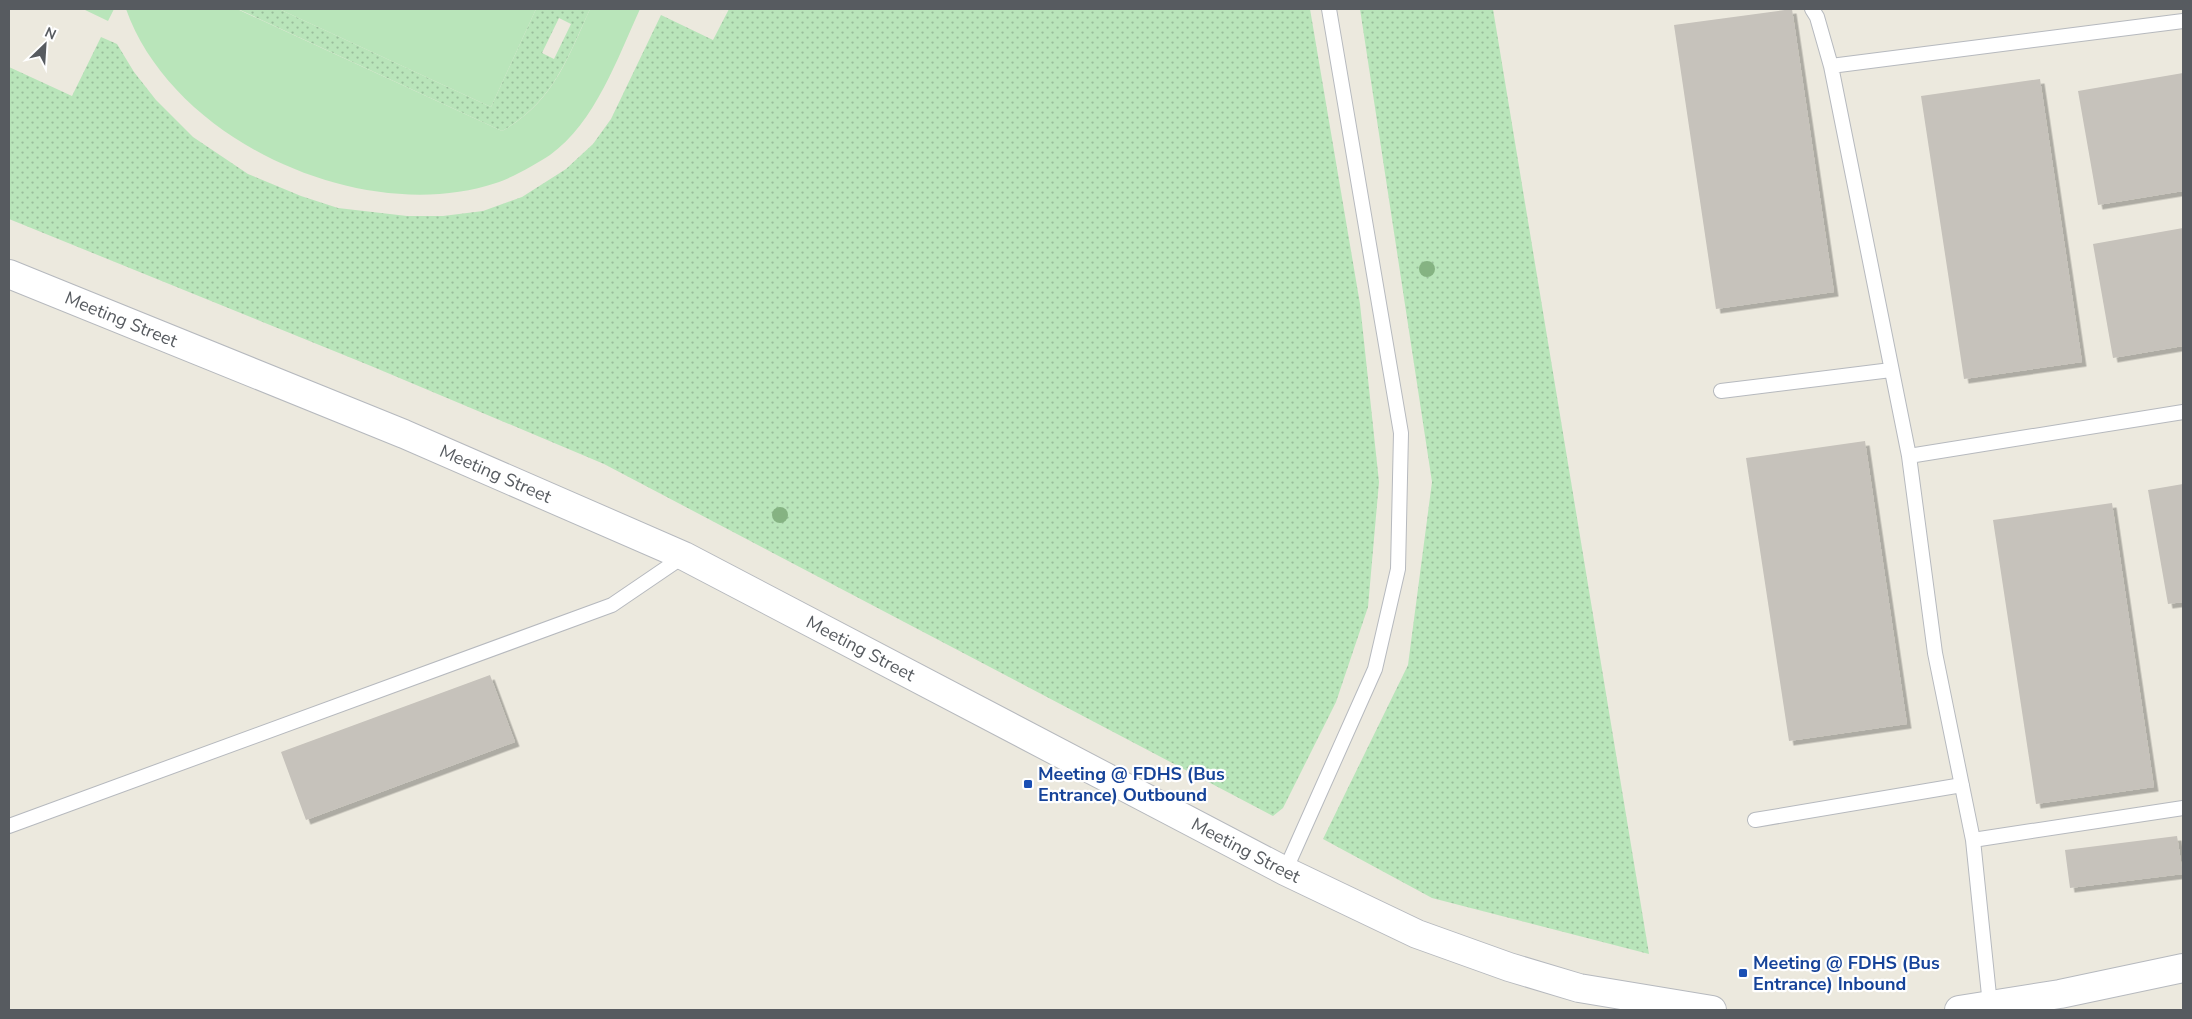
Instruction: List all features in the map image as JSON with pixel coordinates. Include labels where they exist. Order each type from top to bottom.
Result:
[{"type":"street","name":"Meeting Street","points":[[9,274],[404,434],[684,556],[1285,871],[1418,934],[1509,967],[1579,988],[1712,1010]]},
{"type":"street","points":[[1959,1010],[2060,994],[2183,968]]},
{"type":"lane","points":[[1285,871],[1375,669],[1398,569],[1401,433],[1330,9]]},
{"type":"lane","points":[[1812,9],[1817,17],[1831,66],[1909,456],[1935,653],[1973,840],[1990,1005]]},
{"type":"lane","points":[[1831,66],[2183,21]]},
{"type":"lane","points":[[1721,391],[1892,370]]},
{"type":"lane","points":[[1909,456],[2183,412]]},
{"type":"lane","points":[[9,826],[612,605],[684,556]]},
{"type":"lane","points":[[1755,820],[1962,785]]},
{"type":"lane","points":[[1973,840],[2183,808]]},
{"type":"green space","points":[[83,9],[114,9],[108,21]]},
{"type":"green space","points":[[126,9],[237,9],[502,131],[519,120],[546,93],[574,46],[590,9],[640,9],[604,88],[580,125],[566,142],[550,155],[502,181],[444,194],[389,193],[333,182],[279,162],[229,134],[185,98],[150,56]]},
{"type":"green space","points":[[238,9],[279,9],[491,107],[536,9],[590,9],[574,45],[546,93],[534,107],[502,131]],"holes":[[[559,18],[571,24],[554,59],[542,53]]]},
{"type":"green space","points":[[279,9],[536,9],[491,107]]},
{"type":"green space","points":[[729,9],[1310,9],[1360,304],[1379,482],[1368,607],[1336,702],[1283,808],[1273,816],[604,464],[371,366],[9,219],[9,67],[72,96],[101,37],[117,44],[134,72],[156,100],[193,137],[248,174],[301,196],[338,208],[407,216],[443,216],[483,211],[522,197],[566,169],[593,144],[611,119],[661,15],[713,40]]},
{"type":"green space","points":[[1360,9],[1493,9],[1649,954],[1432,898],[1323,839],[1408,665],[1432,482]]},
{"type":"building","points":[[1792,9],[1834,292],[1716,309],[1674,25]]},
{"type":"building","points":[[2183,73],[2183,191],[2098,205],[2078,91]]},
{"type":"building","points":[[2040,79],[2082,362],[1964,379],[1921,96]]},
{"type":"building","points":[[2183,228],[2183,346],[2113,358],[2093,244]]},
{"type":"building","points":[[1865,441],[1907,724],[1789,741],[1746,458]]},
{"type":"building","points":[[2183,484],[2183,602],[2168,604],[2148,490]]},
{"type":"building","points":[[2112,503],[2154,787],[2036,804],[1993,520]]},
{"type":"building","points":[[490,675],[515,742],[306,820],[281,752]]},
{"type":"building","points":[[2177,836],[2183,874],[2070,888],[2065,850]]},
{"type":"place","name":"Meeting @ FDHS (Bus Entrance) Outbound","points":[[1028,784]]},
{"type":"place","name":"Meeting @ FDHS (Bus Entrance) Inbound","points":[[1743,973]]}]
